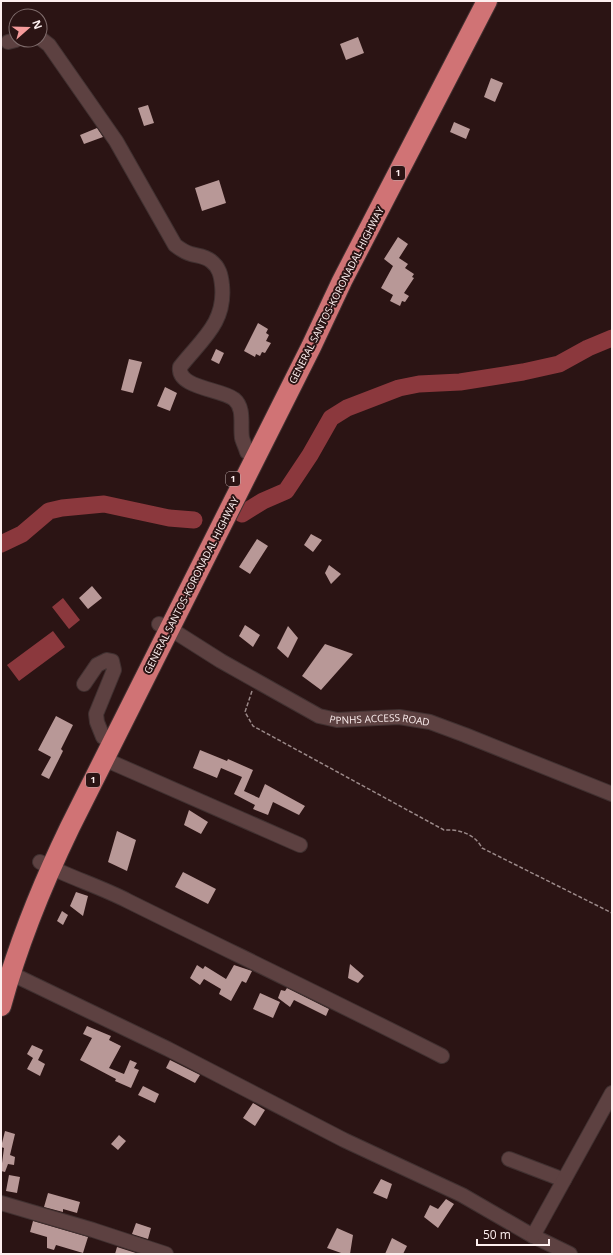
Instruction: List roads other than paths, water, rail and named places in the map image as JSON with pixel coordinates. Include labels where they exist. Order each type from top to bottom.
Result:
[{"type":"highway","name":"GENERAL SANTOS-KORONADAL HIGHWAY","points":[[45,865],[104,759],[164,626],[247,452],[476,1]]},
{"type":"highway","name":"GENERAL SANTOS-KORONADAL HIGHWAY","points":[[1,1006],[6,968],[20,942],[45,865],[103,738],[164,626],[311,347],[346,275],[487,1]]},
{"type":"street","points":[[48,44],[116,141],[175,245],[183,251],[209,259],[217,266],[221,276],[222,290],[217,319],[210,332],[180,367],[179,372],[181,376],[191,383],[229,396],[237,402],[241,412],[242,438],[247,452]]},
{"type":"street","name":"PPNHS ACCESS ROAD","points":[[164,626],[319,716],[337,720],[399,717],[430,722],[612,794]]},
{"type":"street","points":[[84,684],[98,664],[107,660],[112,662],[114,670],[96,714],[97,722],[103,738]]},
{"type":"street","points":[[104,759],[300,845]]},
{"type":"street","points":[[45,865],[126,900],[203,939],[332,1000],[442,1056]]},
{"type":"street","points":[[6,968],[168,1049],[344,1140],[462,1195],[533,1236],[569,1254]]},
{"type":"street","points":[[533,1236],[612,1093]]},
{"type":"street","points":[[510,1159],[564,1180]]},
{"type":"street","points":[[1,1204],[93,1230],[166,1254]]},
{"type":"waterway","points":[[242,514],[263,501],[286,491],[310,455],[331,418],[347,408],[399,388],[419,384],[460,382],[523,372],[559,364],[588,348],[612,338]]},
{"type":"waterway","points":[[1,544],[22,534],[49,511],[62,508],[104,504],[169,518],[194,520]]}]
